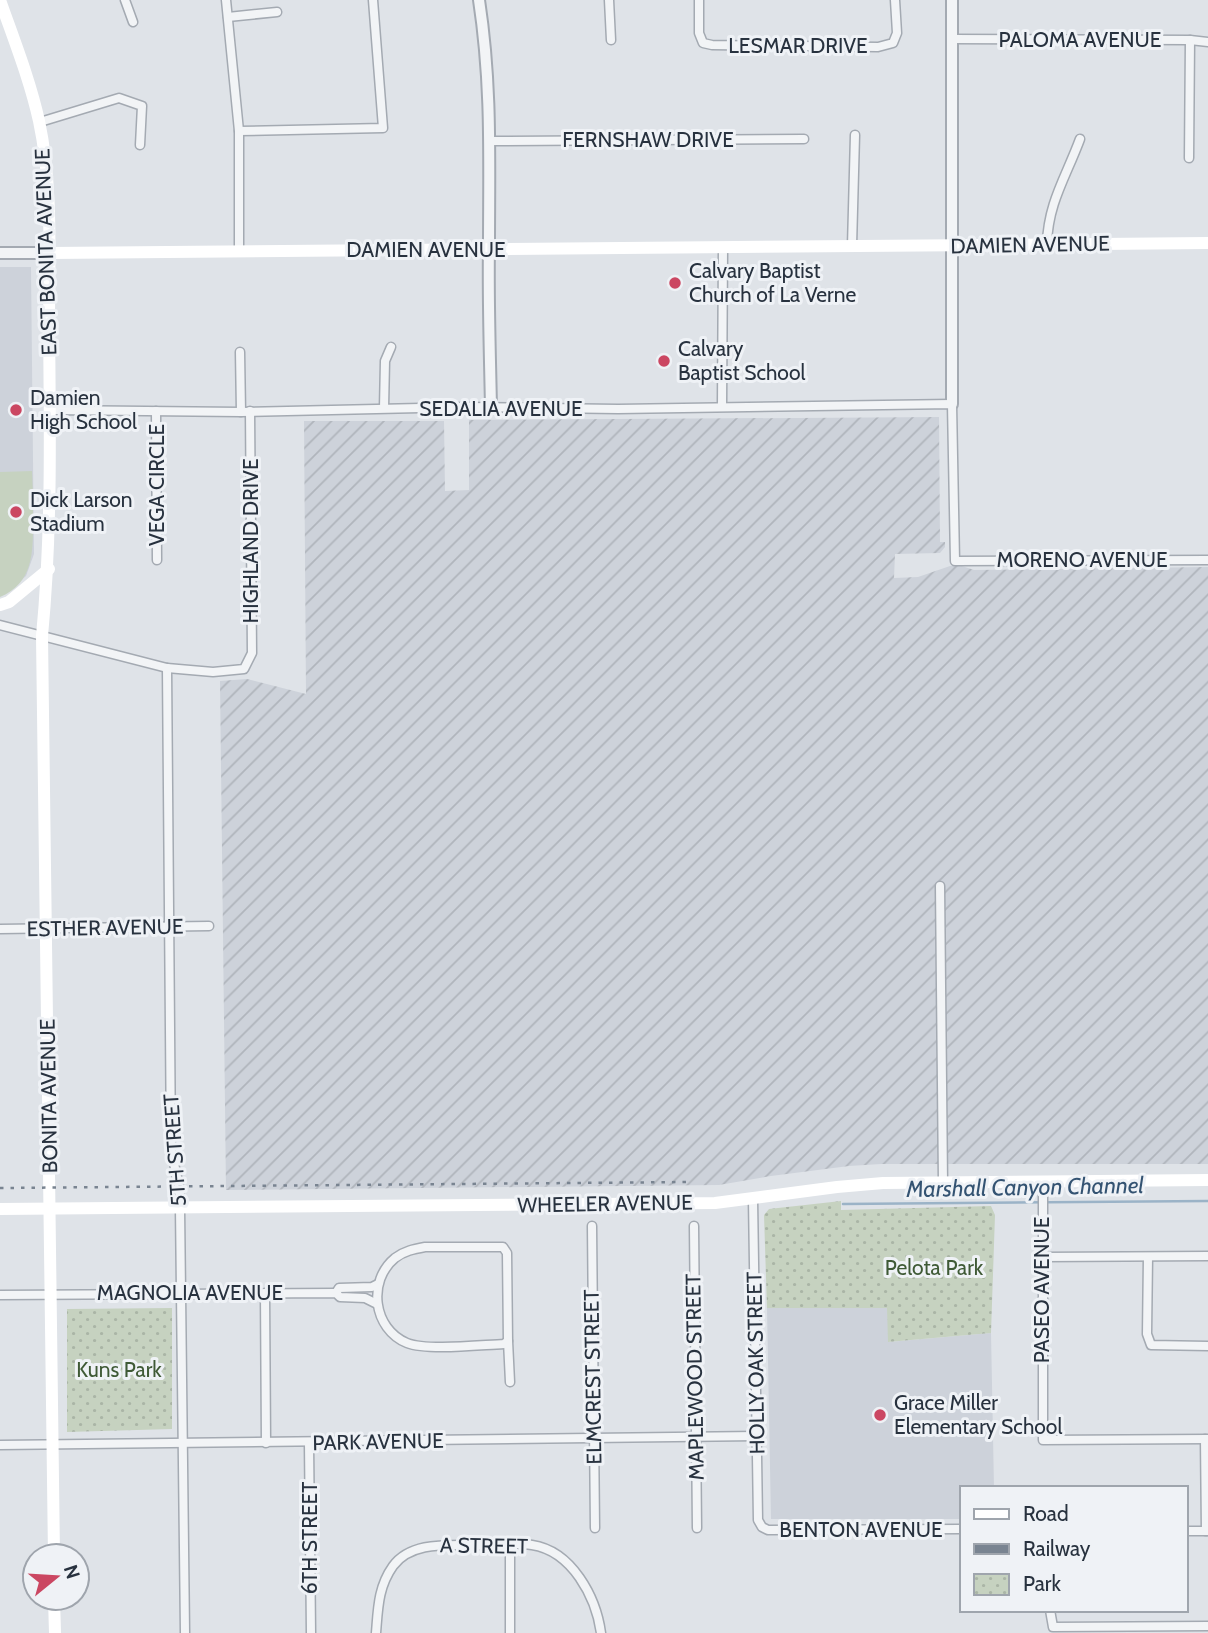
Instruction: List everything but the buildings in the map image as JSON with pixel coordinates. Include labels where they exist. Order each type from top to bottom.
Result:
[{"type":"main road","name":"EAST BONITA AVENUE","points":[[0,0],[40,122],[46,168],[49,253],[49,569],[42,636]]},
{"type":"main road","name":"DAMIEN AVENUE","points":[[49,253],[1208,243]]},
{"type":"main road","points":[[0,605],[9,602],[49,569]]},
{"type":"main road","name":"BONITA AVENUE","points":[[42,636],[54,1542]]},
{"type":"main road","name":"WHEELER AVENUE","points":[[0,1209],[715,1203],[883,1183],[1208,1180]]},
{"type":"main road","points":[[54,1612],[55,1633]]},
{"type":"street","points":[[125,0],[133,22]]},
{"type":"street","points":[[226,0],[239,131],[239,251]]},
{"type":"street","points":[[239,131],[383,128],[373,0]]},
{"type":"street","points":[[479,0],[487,60],[491,141],[491,408]]},
{"type":"street","points":[[609,0],[611,40]]},
{"type":"street","name":"LESMAR DRIVE","points":[[699,0],[699,33],[703,43],[712,46],[878,47],[893,43],[897,33],[895,0]]},
{"type":"street","points":[[952,0],[952,404]]},
{"type":"street","points":[[228,17],[277,12]]},
{"type":"street","name":"PALOMA AVENUE","points":[[953,39],[1208,42]]},
{"type":"street","points":[[1189,158],[1190,40]]},
{"type":"street","points":[[40,122],[119,98],[142,106],[139,145]]},
{"type":"street","points":[[852,246],[855,135]]},
{"type":"street","name":"FERNSHAW DRIVE","points":[[491,141],[804,139]]},
{"type":"street","points":[[1047,244],[1052,203],[1080,139]]},
{"type":"street","points":[[722,406],[723,249]]},
{"type":"street","name":"DAMIEN AVENUE","points":[[0,253],[49,253]]},
{"type":"street","points":[[384,408],[385,361],[391,347]]},
{"type":"street","points":[[240,352],[240,411]]},
{"type":"street","name":"SEDALIA AVENUE","points":[[50,410],[618,409],[952,404]]},
{"type":"street","name":"MORENO AVENUE","points":[[952,404],[956,561],[1208,559]]},
{"type":"street","name":"VEGA CIRCLE","points":[[156,411],[157,560]]},
{"type":"street","name":"HIGHLAND DRIVE","points":[[167,668],[213,672],[244,669],[252,653],[250,411]]},
{"type":"street","points":[[0,625],[167,668]]},
{"type":"street","name":"5TH STREET","points":[[167,668],[171,1150],[179,1186],[180,1208],[184,1633]]},
{"type":"street","points":[[940,886],[943,1183]]},
{"type":"street","name":"ESTHER AVENUE","points":[[0,929],[209,926]]},
{"type":"street","name":"PASEO AVENUE","points":[[1043,1182],[1043,1440],[1206,1439]]},
{"type":"street","name":"HOLLY OAK STREET","points":[[752,1199],[758,1520],[762,1527]]},
{"type":"street","name":"ELMCREST STREET","points":[[592,1226],[595,1528]]},
{"type":"street","name":"MAPLEWOOD STREET","points":[[694,1226],[697,1528]]},
{"type":"street","points":[[508,1340],[504,1344],[490,1345],[421,1346],[407,1343],[394,1335],[380,1316],[377,1304],[382,1272],[395,1258],[411,1250],[503,1247],[507,1252],[510,1382]]},
{"type":"street","points":[[1043,1257],[1208,1256]]},
{"type":"street","points":[[1148,1257],[1147,1334],[1151,1345],[1208,1346]]},
{"type":"street","points":[[336,1293],[339,1288],[372,1287],[378,1284]]},
{"type":"street","points":[[265,1293],[266,1443]]},
{"type":"street","name":"MAGNOLIA AVENUE","points":[[0,1295],[336,1293],[340,1297],[365,1298],[377,1304]]},
{"type":"street","name":"PARK AVENUE","points":[[0,1446],[757,1436]]},
{"type":"street","points":[[1187,1531],[1207,1531],[1206,1439]]},
{"type":"street","name":"6TH STREET","points":[[309,1443],[311,1633]]},
{"type":"street","name":"BENTON AVENUE","points":[[762,1527],[768,1530],[960,1529]]},
{"type":"street","points":[[510,1544],[510,1633]]},
{"type":"street","name":"A STREET","points":[[376,1633],[379,1595],[394,1565],[410,1553],[432,1545],[510,1544],[535,1546],[550,1551],[577,1575],[590,1593],[598,1614],[601,1633]]},
{"type":"street","points":[[1050,1612],[1053,1627],[1208,1626]]},
{"type":"shaded area","name":"Damien High School","points":[[0,267],[31,267],[34,554],[26,576],[7,592],[0,594]]},
{"type":"shaded area","points":[[939,417],[940,542],[945,542],[945,547],[940,553],[895,554],[894,578],[918,577],[950,566],[974,570],[1208,567],[1208,1164],[881,1164],[771,1176],[719,1185],[226,1190],[220,681],[247,679],[306,694],[304,421],[444,421],[445,491],[469,490],[469,420]]},
{"type":"shaded area","name":"Grace Miller Elementary School","points":[[767,1308],[888,1308],[889,1342],[991,1333],[994,1486],[960,1486],[960,1519],[771,1519]]},
{"type":"green space","name":"Dick Larson Stadium","points":[[32,471],[33,534],[29,566],[19,584],[0,597],[0,472]]},
{"type":"green space","name":"Pelota Park","points":[[841,1201],[841,1210],[991,1206],[995,1215],[991,1333],[888,1342],[887,1308],[767,1308],[764,1215],[769,1209]]},
{"type":"green space","name":"Kuns Park","points":[[172,1308],[172,1429],[67,1432],[67,1309]]},
{"type":"waterway","name":"Marshall Canyon Channel","points":[[843,1204],[1208,1201]]},
{"type":"railway","points":[[0,1188],[688,1182]]},
{"type":"place","name":"Calvary Baptist Church of La Verne","points":[[675,283]]},
{"type":"place","name":"Calvary Baptist School","points":[[664,361]]},
{"type":"place","name":"Damien High School","points":[[16,410]]},
{"type":"place","name":"Dick Larson Stadium","points":[[16,512]]},
{"type":"place","name":"Grace Miller Elementary School","points":[[880,1415]]}]
